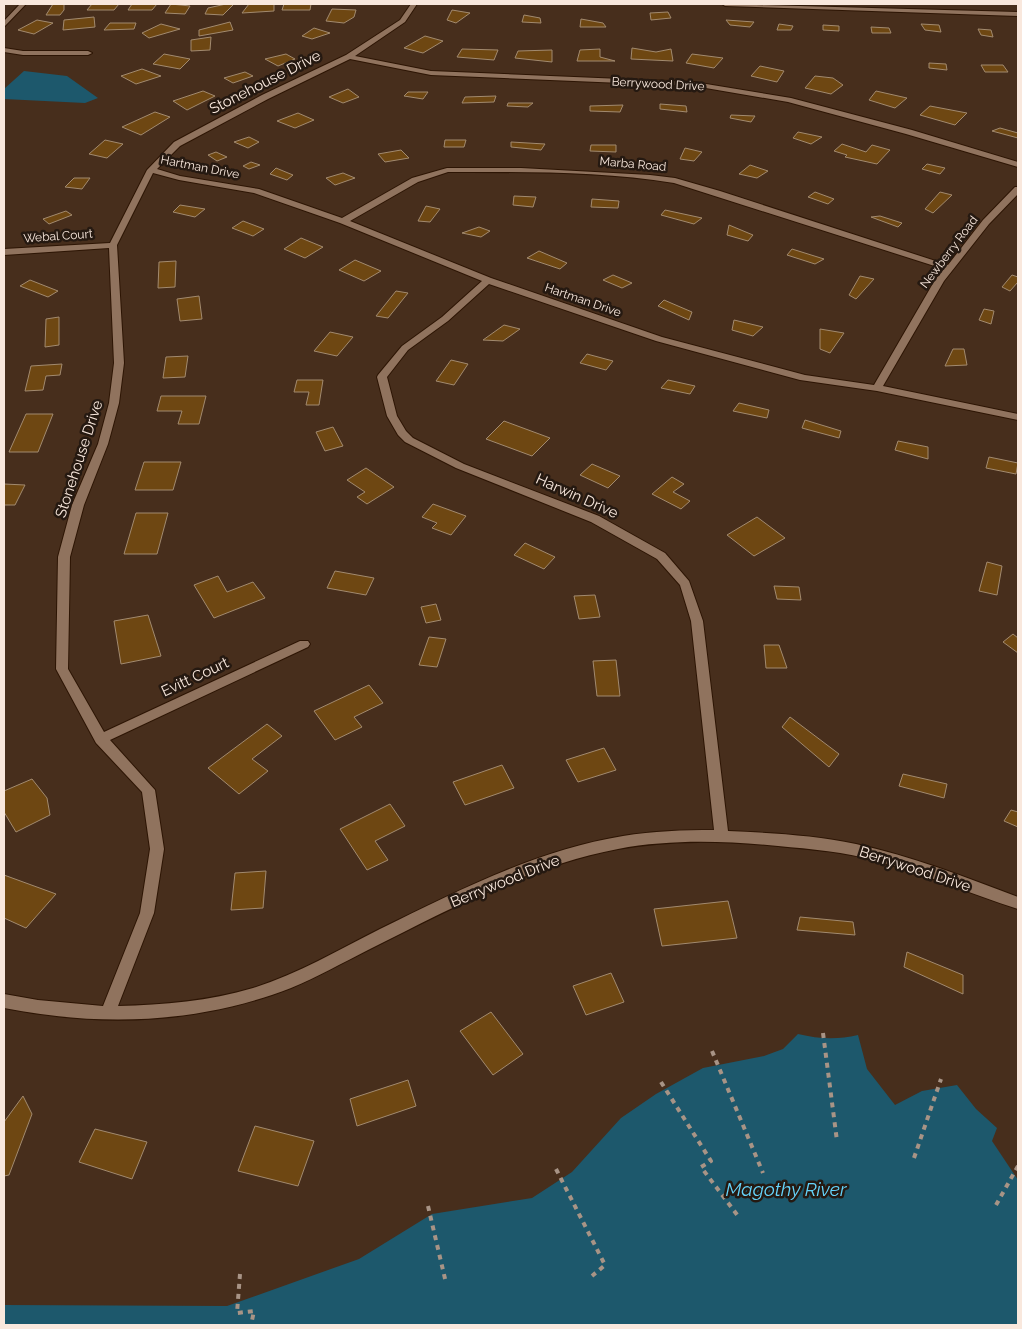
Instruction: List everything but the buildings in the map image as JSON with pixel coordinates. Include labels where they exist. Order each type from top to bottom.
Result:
[{"type":"street","points":[[4,25],[23,4]]},
{"type":"street","name":"Stonehouse Drive","points":[[108,1013],[147,913],[158,849],[148,790],[100,739],[62,669],[64,557],[78,505],[103,444],[114,403],[119,363],[113,245],[151,170],[177,144],[266,97],[350,57],[403,22],[414,4]]},
{"type":"street","points":[[725,4],[1018,14]]},
{"type":"street","points":[[4,50],[23,53],[88,53]]},
{"type":"street","name":"Berrywood Drive","points":[[350,57],[430,73],[694,84],[788,100],[909,132],[1018,165]]},
{"type":"street","name":"Hartman Drive","points":[[151,170],[179,178],[256,191],[343,221],[488,280],[660,339],[804,378],[877,388],[1018,417]]},
{"type":"street","name":"Marba Road","points":[[343,221],[415,180],[448,170],[521,170],[650,177],[675,181],[717,192],[949,268]]},
{"type":"street","name":"Newberry Road","points":[[877,388],[912,326],[949,268],[986,222],[1018,188]]},
{"type":"street","name":"Webal Court","points":[[4,252],[113,245]]},
{"type":"street","name":"Harwin Drive","points":[[488,280],[445,319],[405,348],[382,377],[388,405],[398,431],[417,446],[446,457],[460,466],[547,498],[595,520],[661,556],[685,584],[697,621],[721,835]]},
{"type":"street","name":"Evitt Court","points":[[100,739],[304,644]]},
{"type":"street","name":"Berrywood Drive","points":[[4,1001],[41,1010],[108,1013],[172,1010],[234,1000],[286,984],[473,890],[534,866],[599,846],[650,840],[721,835],[856,850],[1018,903]]},
{"type":"path","points":[[823,1033],[837,1141]]},
{"type":"path","points":[[712,1050],[763,1173]]},
{"type":"path","points":[[914,1158],[941,1079]]},
{"type":"path","points":[[661,1082],[711,1161],[701,1167],[738,1216]]},
{"type":"path","points":[[996,1205],[1018,1166]]},
{"type":"path","points":[[556,1168],[605,1265],[592,1276]]},
{"type":"path","points":[[428,1206],[446,1283]]},
{"type":"path","points":[[240,1274],[237,1313],[254,1311],[251,1325]]},
{"type":"water","points":[[24,71],[67,76],[98,98],[85,103],[4,99],[4,89]]},
{"type":"water","name":"Magothy River","points":[[798,1034],[828,1038],[858,1035],[867,1069],[895,1105],[922,1091],[957,1085],[976,1109],[997,1128],[992,1141],[1018,1180],[1018,1325],[4,1325],[4,1305],[227,1306],[359,1259],[432,1214],[532,1198],[572,1172],[621,1118],[656,1094],[703,1068],[764,1056],[783,1049]]}]
